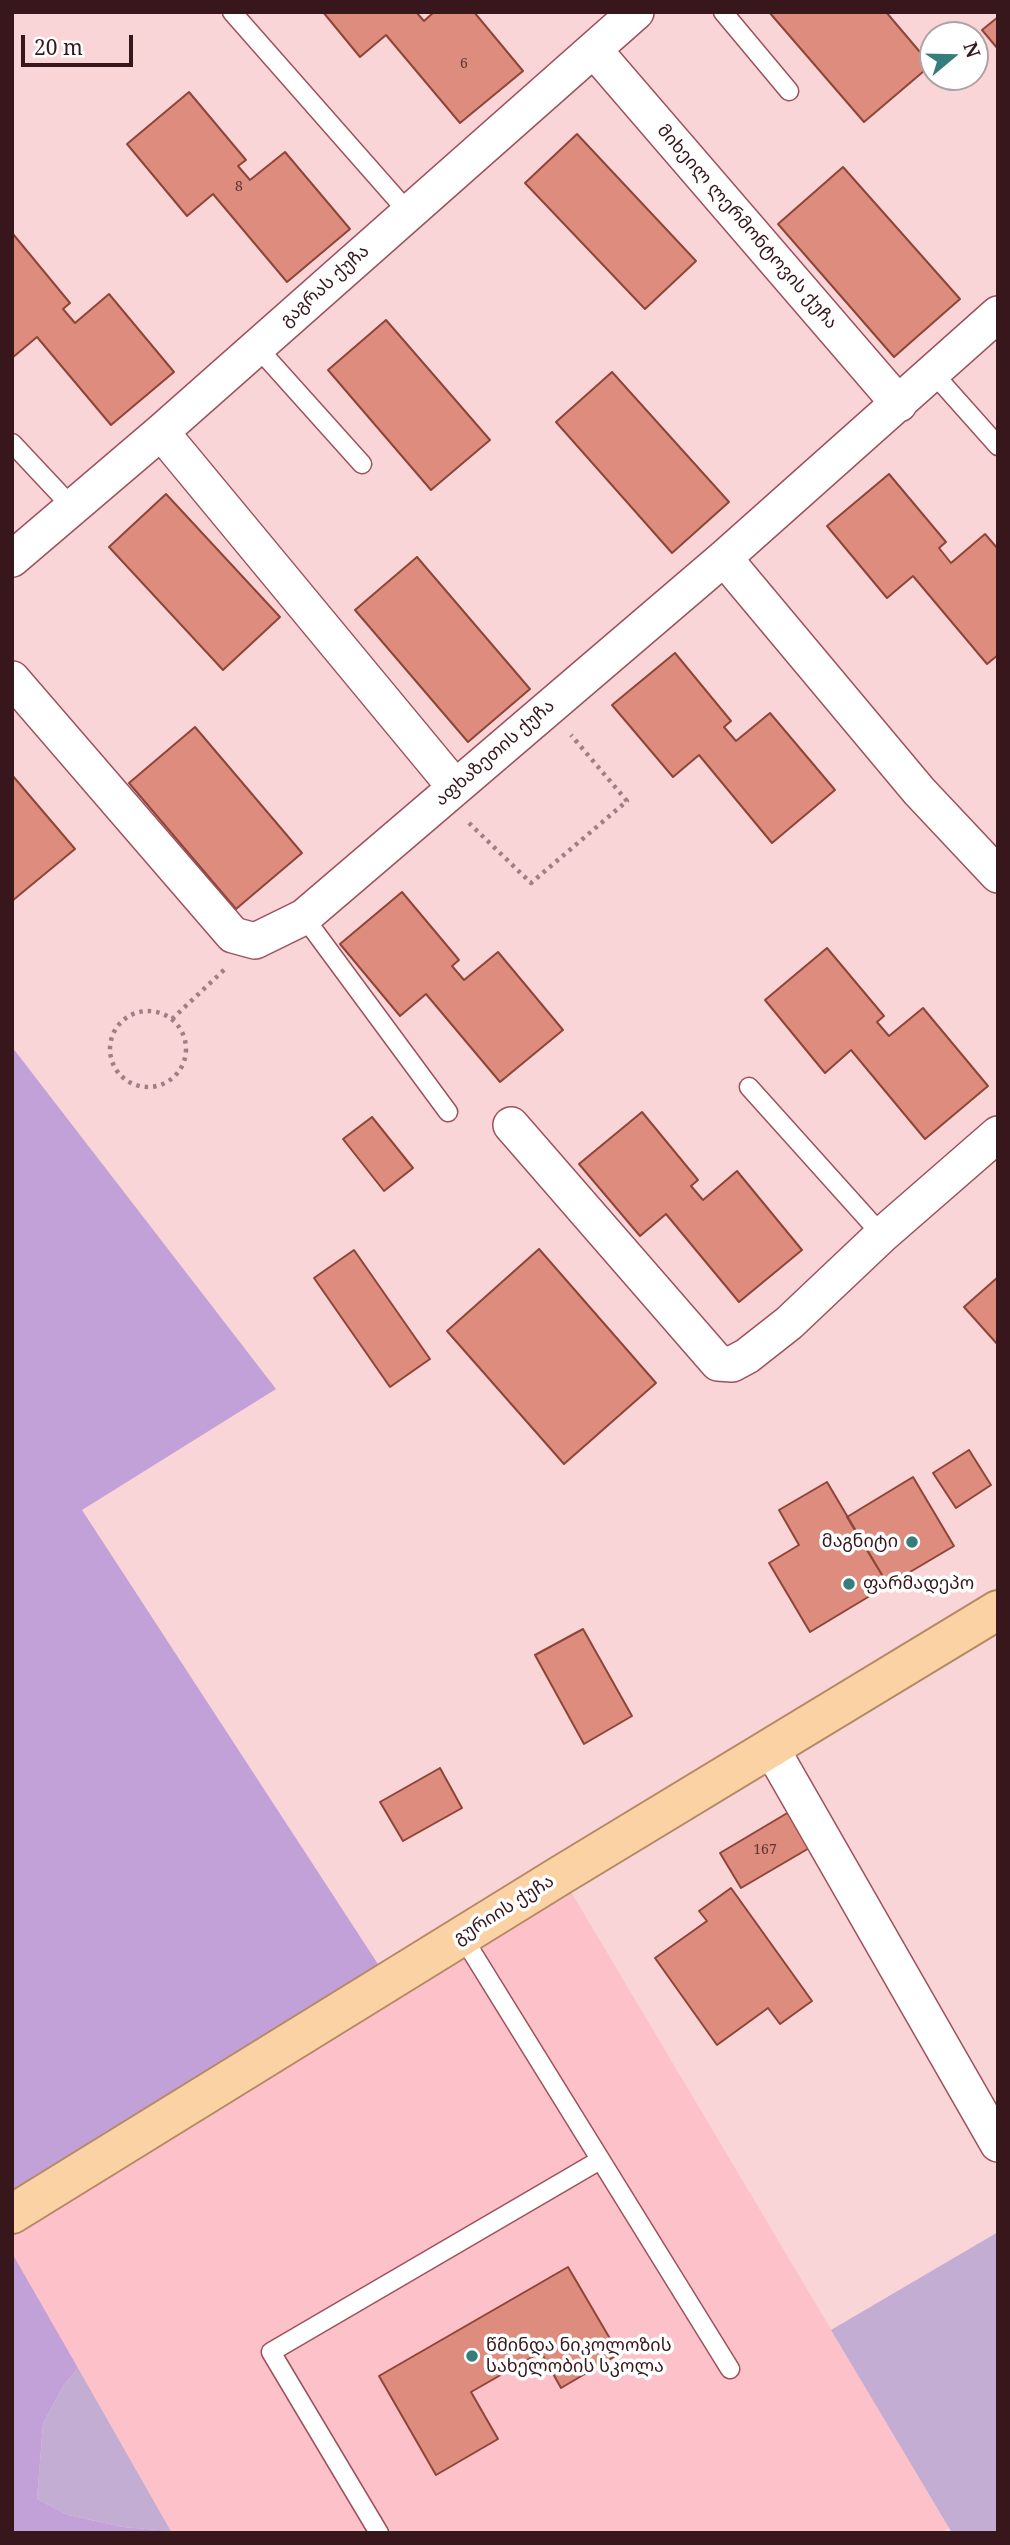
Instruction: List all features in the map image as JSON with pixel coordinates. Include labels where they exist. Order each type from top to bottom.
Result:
[{"type":"highway","name":"გურიის ქუჩა","points":[[12,2214],[998,1610]]},
{"type":"street","name":"გაგრას ქუჩა","points":[[12,559],[161,432],[636,12]]},
{"type":"street","name":"მიხეილ ლერმონტოვის ქუჩა","points":[[594,50],[899,404]]},
{"type":"street","name":"აფხაზეთის ქუჩა","points":[[255,941],[303,917],[724,558],[998,314]]},
{"type":"street","points":[[161,432],[449,792]]},
{"type":"street","points":[[724,558],[919,791],[998,875]]},
{"type":"street","points":[[12,678],[233,935],[255,941]]},
{"type":"street","points":[[511,1125],[718,1363],[732,1364],[758,1348],[789,1323],[882,1235],[998,1134]]},
{"type":"street","points":[[772,1748],[998,2144]]},
{"type":"lane","points":[[232,12],[408,212]]},
{"type":"lane","points":[[723,12],[789,91]]},
{"type":"lane","points":[[257,347],[362,464]]},
{"type":"lane","points":[[933,373],[998,446]]},
{"type":"lane","points":[[12,443],[72,508]]},
{"type":"lane","points":[[303,917],[448,1112]]},
{"type":"lane","points":[[749,1087],[882,1235]]},
{"type":"lane","points":[[462,1936],[730,2369]]},
{"type":"lane","points":[[379,2533],[271,2353],[600,2160]]},
{"type":"path","points":[[449,792],[531,883],[627,801],[548,708]]},
{"type":"path","points":[[173,1019],[255,941]]},
{"type":"path","points":[[148,1011],[173,1019],[180,1028],[186,1052],[177,1074],[156,1086],[133,1084],[122,1077],[114,1067],[110,1055],[115,1029],[123,1019],[148,1011]]},
{"type":"shaded area","points":[[12,1047],[276,1389],[82,1510],[389,1981],[12,2214]]},
{"type":"shaded area","points":[[561,1875],[949,2528],[941,2533],[172,2533],[12,2253],[12,2214]]},
{"type":"shaded area","points":[[998,2232],[998,2533],[952,2533],[831,2330]]},
{"type":"shaded area","points":[[12,2253],[78,2368],[63,2386],[43,2424],[37,2499],[68,2515],[123,2527],[170,2533],[12,2533]]},
{"type":"shaded area","points":[[78,2368],[172,2533],[123,2527],[68,2515],[37,2499],[43,2424],[63,2386]]},
{"type":"building","points":[[323,12],[416,12],[424,21],[434,12],[474,12],[523,71],[460,123],[386,35],[360,57]]},
{"type":"building","points":[[769,12],[886,12],[919,51],[919,75],[864,122]]},
{"type":"building","points":[[998,17],[998,49],[989,38],[989,24]]},
{"type":"building","points":[[189,92],[246,160],[238,166],[250,180],[285,152],[350,229],[287,282],[213,194],[187,216],[127,144]]},
{"type":"building","points":[[577,134],[696,261],[645,309],[525,183]]},
{"type":"building","points":[[843,167],[960,299],[894,357],[778,224]]},
{"type":"building","points":[[13,234],[70,303],[63,309],[75,323],[109,294],[174,372],[111,425],[37,337],[12,358]]},
{"type":"building","points":[[386,320],[490,440],[431,490],[328,370]]},
{"type":"building","points":[[612,372],[729,502],[672,553],[556,422]]},
{"type":"building","points":[[889,474],[946,542],[939,548],[951,563],[985,534],[998,549],[998,655],[987,664],[913,576],[887,598],[827,526]]},
{"type":"building","points":[[166,494],[280,617],[223,670],[109,547]]},
{"type":"building","points":[[417,557],[530,689],[468,742],[355,610]]},
{"type":"building","points":[[675,653],[731,721],[724,727],[736,741],[770,713],[835,790],[772,843],[699,755],[673,777],[612,705]]},
{"type":"building","points":[[195,727],[302,853],[236,909],[129,783]]},
{"type":"building","points":[[12,775],[75,849],[12,901]]},
{"type":"building","points":[[402,892],[459,960],[452,966],[464,980],[498,952],[563,1030],[500,1082],[426,994],[400,1016],[340,944]]},
{"type":"building","points":[[827,948],[884,1016],[877,1022],[889,1036],[923,1008],[988,1086],[925,1139],[851,1050],[825,1073],[765,1000]]},
{"type":"building","points":[[642,1112],[698,1180],[691,1186],[703,1200],[737,1171],[802,1250],[739,1302],[666,1214],[640,1236],[579,1164]]},
{"type":"building","points":[[372,1117],[413,1168],[384,1191],[343,1139]]},
{"type":"building","points":[[539,1249],[656,1383],[564,1464],[447,1331]]},
{"type":"building","points":[[354,1250],[430,1359],[390,1387],[314,1278]]},
{"type":"building","points":[[998,1277],[998,1345],[964,1307]]},
{"type":"building","points":[[969,1450],[991,1485],[956,1508],[933,1473]]},
{"type":"building","points":[[913,1477],[954,1546],[888,1585],[847,1517]]},
{"type":"building","points":[[827,1482],[888,1585],[810,1632],[769,1563],[799,1545],[779,1510]]},
{"type":"building","points":[[583,1629],[632,1716],[584,1744],[535,1655]]},
{"type":"building","points":[[440,1768],[462,1808],[403,1841],[380,1802]]},
{"type":"building","points":[[789,1812],[811,1847],[741,1888],[720,1853]]},
{"type":"building","points":[[731,1888],[812,2001],[780,2024],[768,2008],[717,2045],[655,1958],[707,1921],[699,1911]]},
{"type":"building","points":[[568,2267],[619,2354],[561,2388],[541,2352],[471,2392],[498,2439],[436,2475],[379,2376]]},
{"type":"place","name":"მაგნიტი","points":[[912,1542]]},
{"type":"place","name":"ფარმადეპო","points":[[849,1584]]},
{"type":"place","name":"წმინდა ნიკოლოზის სახელობის სკოლა","points":[[472,2356]]}]
